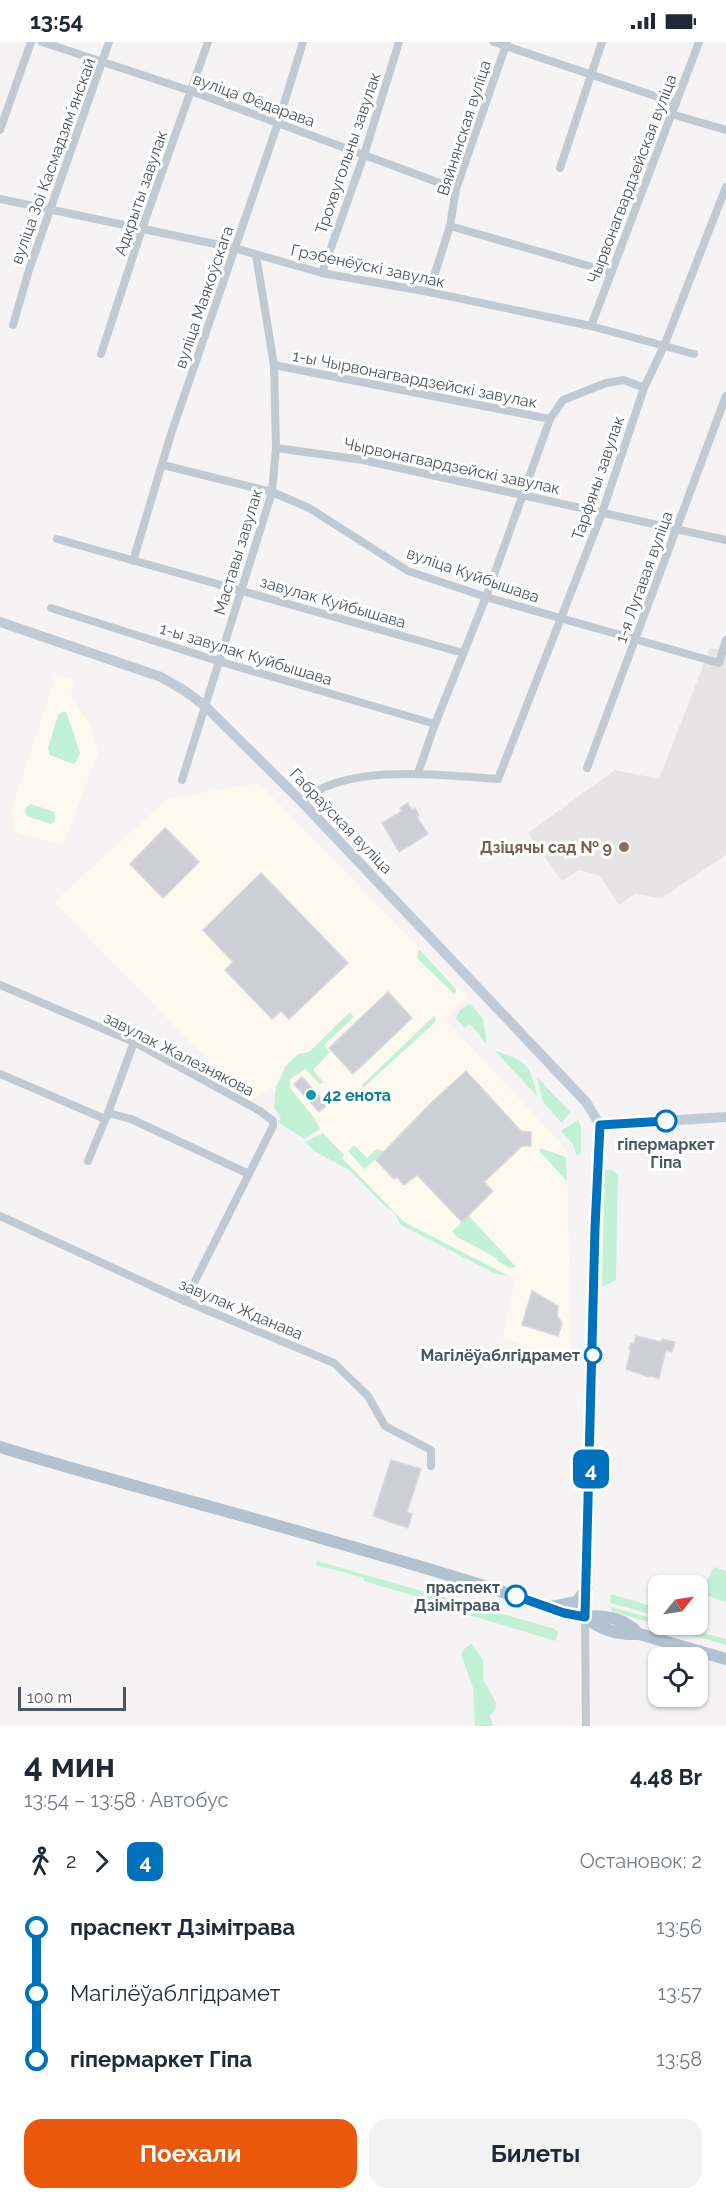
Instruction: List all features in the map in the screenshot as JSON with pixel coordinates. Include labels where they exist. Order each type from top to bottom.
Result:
[{"type":"main road","name":"Габраўская вуліца","points":[[0,622],[161,677],[205,706],[302,802],[586,1102],[600,1125]]},
{"type":"main road","points":[[585,1617],[595,1228],[600,1125],[726,1118]]},
{"type":"main road","points":[[0,1447],[295,1531],[548,1607],[585,1617],[596,1614],[606,1616],[630,1625],[639,1634],[726,1659]]},
{"type":"main road","points":[[548,1607],[577,1602],[587,1588]]},
{"type":"street","points":[[0,130],[31,42]]},
{"type":"street","name":"вуліца Фёдарава","points":[[42,42],[191,91],[456,189]]},
{"type":"street","name":"вуліца Зоі Касмадзямʼянскай","points":[[13,325],[28,270],[110,42]]},
{"type":"street","name":"Адкрыты завулак","points":[[101,354],[208,42]]},
{"type":"street","name":"вуліца Маякоўскага","points":[[133,561],[171,434],[278,123],[303,42]]},
{"type":"street","name":"Трохвугольны завулак","points":[[322,273],[364,155],[399,42]]},
{"type":"street","points":[[494,42],[506,44],[675,103]]},
{"type":"street","points":[[560,168],[602,42]]},
{"type":"street","name":"Чырвонагвардзейская вуліца","points":[[591,326],[699,42]]},
{"type":"street","name":"Вяйнянская вуліца","points":[[429,292],[450,226],[456,189],[506,44]]},
{"type":"street","points":[[671,114],[726,130]]},
{"type":"street","name":"Тарфяны завулак","points":[[418,774],[498,779],[602,513],[644,388],[664,346],[726,187]]},
{"type":"street","name":"Грэбенёўскі завулак","points":[[0,199],[234,248],[322,273],[429,292],[591,326],[694,354]]},
{"type":"street","points":[[450,226],[610,272]]},
{"type":"street","name":"Маставы завулак","points":[[182,780],[272,492],[276,448],[274,365],[256,255]]},
{"type":"street","name":"1-ы Чырвонагвардзейскі завулак","points":[[274,365],[550,419]]},
{"type":"street","points":[[302,802],[319,789],[339,780],[418,774],[435,724],[486,597],[550,419],[562,400],[606,383],[624,381],[644,388]]},
{"type":"street","name":"1-я Лугавая вуліца","points":[[587,768],[726,396]]},
{"type":"street","name":"Чырвонагвардзейскі завулак","points":[[276,448],[332,454],[524,494],[726,540]]},
{"type":"street","name":"вуліца Куйбышава","points":[[163,465],[272,492],[309,508],[408,571],[486,597],[718,663],[726,640]]},
{"type":"street","name":"завулак Куйбышава","points":[[57,539],[463,653]]},
{"type":"street","name":"1-ы завулак Куйбышава","points":[[51,608],[218,661],[435,724]]},
{"type":"street","name":"завулак Жалезнякова","points":[[0,985],[134,1042],[269,1116],[273,1126],[249,1174]]},
{"type":"street","points":[[88,1161],[134,1042]]},
{"type":"street","points":[[0,1074],[107,1116],[131,1119],[249,1174],[185,1301]]},
{"type":"street","name":"завулак Жданава","points":[[0,1216],[185,1301],[334,1363],[368,1396],[385,1426],[431,1450],[430,1466]]},
{"type":"street","points":[[585,1617],[586,1726]]},
{"type":"shaded area","name":"Дзіцячы сад № 9","points":[[710,648],[726,651],[726,855],[662,898],[635,894],[619,905],[599,875],[579,870],[562,881],[528,833],[615,770],[659,779]]},
{"type":"shaded area","points":[[56,674],[74,680],[71,694],[91,726],[98,753],[63,846],[13,831],[12,807]]},
{"type":"shaded area","points":[[259,783],[467,997],[446,1020],[567,1150],[571,1359],[502,1339],[515,1280],[404,1222],[271,1087],[248,1102],[54,902],[167,799]]},
{"type":"green space","points":[[66,712],[80,753],[73,764],[50,755],[48,748],[58,715]]},
{"type":"green space","points":[[31,804],[54,812],[55,821],[51,824],[27,816],[26,807]]},
{"type":"green space","points":[[419,949],[456,989],[455,995],[417,958]]},
{"type":"green space","points":[[470,1004],[483,1019],[487,1044],[470,1024],[464,1028],[456,1018],[460,1010]]},
{"type":"green space","points":[[350,1012],[354,1017],[324,1045],[330,1052],[313,1070],[323,1082],[320,1084],[305,1069],[290,1079],[290,1088],[315,1119],[320,1129],[304,1139],[278,1122],[281,1118],[274,1108],[276,1087],[285,1067],[298,1054],[309,1052]]},
{"type":"green space","points":[[434,1016],[436,1020],[433,1024],[363,1088],[362,1085]]},
{"type":"green space","points":[[495,1051],[521,1061],[525,1065],[532,1077],[537,1096]]},
{"type":"green space","points":[[537,1077],[570,1112],[562,1123],[543,1102]]},
{"type":"green space","points":[[578,1120],[581,1127],[581,1152],[577,1156],[573,1144],[561,1131]]},
{"type":"green space","points":[[323,1133],[344,1155],[342,1158],[404,1222],[509,1276],[494,1273],[401,1225],[394,1212],[387,1208],[348,1169],[317,1153],[305,1142]]},
{"type":"green space","points":[[354,1145],[367,1158],[377,1149],[384,1152],[364,1169],[348,1151]]},
{"type":"green space","points":[[540,1148],[566,1157],[567,1181],[540,1152]]},
{"type":"green space","points":[[605,1170],[611,1170],[618,1175],[616,1280],[602,1287]]},
{"type":"green space","points":[[469,1216],[516,1267],[510,1268],[496,1260],[497,1258],[457,1237],[452,1231]]},
{"type":"green space","points":[[317,1561],[555,1629],[558,1632],[556,1641],[415,1599],[415,1596],[364,1581],[364,1578],[316,1565]]},
{"type":"green space","points":[[714,1567],[726,1571],[726,1602],[708,1596],[708,1578]]},
{"type":"green space","points":[[611,1594],[648,1605],[648,1613],[610,1603]]},
{"type":"green space","points":[[611,1607],[648,1617],[648,1622],[611,1611]]},
{"type":"green space","points":[[708,1634],[726,1639],[726,1645],[692,1635]]},
{"type":"green space","points":[[472,1644],[483,1660],[483,1679],[496,1703],[495,1710],[490,1715],[493,1726],[475,1726],[473,1688],[461,1654],[466,1647]]},
{"type":"building","points":[[408,803],[412,810],[415,808],[419,815],[417,817],[428,834],[399,852],[382,823],[402,811],[400,808]]},
{"type":"building","points":[[165,828],[199,862],[163,898],[130,864]]},
{"type":"building","points":[[261,873],[348,963],[289,1019],[281,1011],[272,1019],[225,970],[233,962],[203,930]]},
{"type":"building","points":[[388,992],[412,1018],[353,1074],[329,1048]]},
{"type":"building","points":[[466,1071],[521,1131],[531,1132],[531,1146],[522,1146],[484,1182],[493,1191],[462,1222],[417,1175],[404,1185],[397,1177],[394,1179],[376,1160],[430,1104]]},
{"type":"building","name":"42 енота","points":[[302,1077],[327,1105],[319,1112],[294,1084]]},
{"type":"building","points":[[532,1291],[558,1306],[557,1315],[562,1323],[558,1336],[522,1325]]},
{"type":"building","points":[[636,1336],[661,1342],[662,1339],[675,1342],[672,1352],[666,1350],[659,1378],[626,1369],[631,1350],[629,1349],[631,1343],[634,1344]]},
{"type":"building","points":[[391,1460],[421,1469],[407,1512],[412,1514],[408,1528],[373,1516]]},
{"type":"bus line","name":"4","points":[[516,1596],[564,1613],[585,1617],[594,1352],[595,1228],[600,1125],[666,1121]]},
{"type":"place","name":"Дзіцячы сад № 9","points":[[624,847]]},
{"type":"place","name":"42 енота","points":[[311,1095]]},
{"type":"place","name":"гіпермаркет Гіпа","points":[[666,1121]]},
{"type":"place","name":"Магілёўаблгідрамет","points":[[593,1355]]},
{"type":"place","name":"праспект Дзімітрава","points":[[516,1596]]}]
